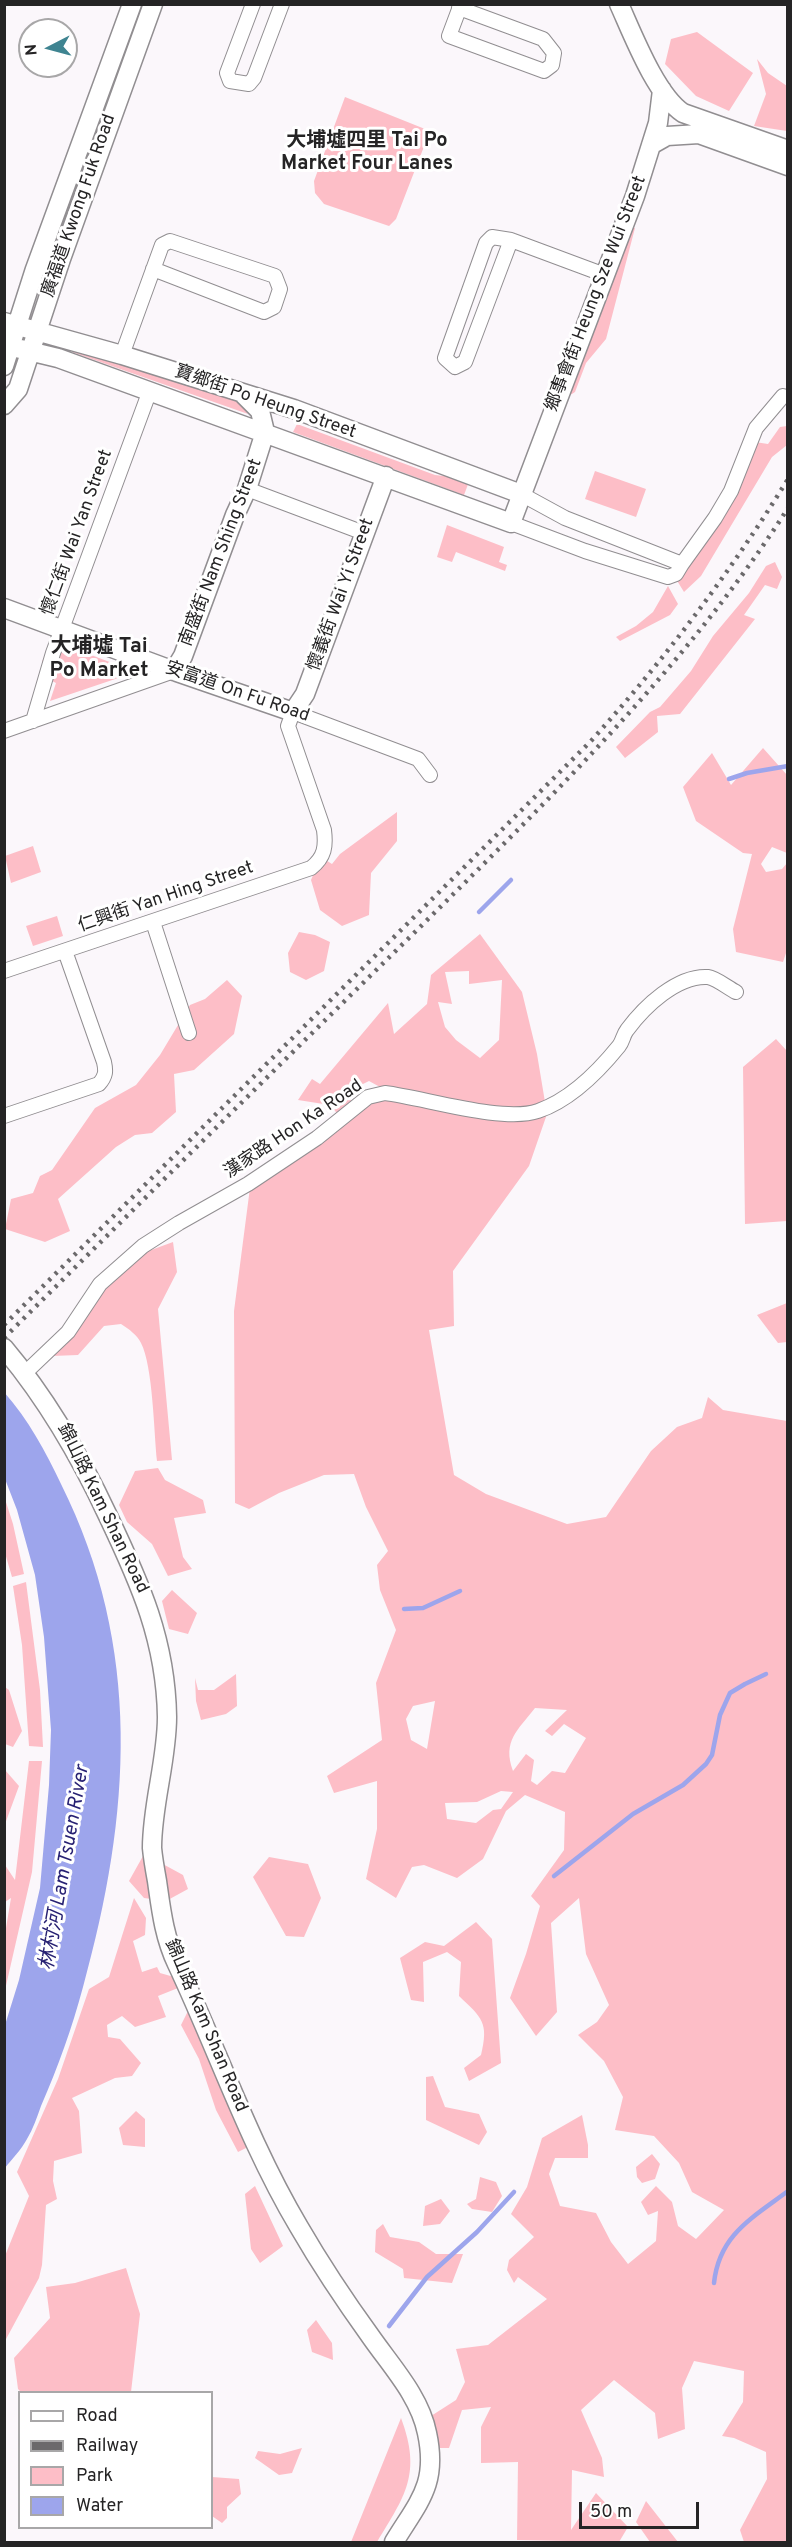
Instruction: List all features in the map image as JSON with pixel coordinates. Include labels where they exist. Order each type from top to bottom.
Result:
[{"type":"street","name":"廣福道 Kwong Fuk Road","points":[[4,366],[10,323],[132,4]]},
{"type":"street","name":"廣福道 Kwong Fuk Road","points":[[4,405],[18,389],[153,4]]},
{"type":"street","points":[[253,4],[227,73],[230,81],[245,85],[254,78],[282,4]]},
{"type":"street","points":[[619,4],[662,90],[673,106],[683,113],[787,159]]},
{"type":"street","points":[[460,6],[543,39],[554,53],[552,65],[544,71],[449,36],[460,6]]},
{"type":"street","name":"鄉事會街 Heung Sze Wui Street","points":[[521,494],[635,196],[658,123],[662,90]]},
{"type":"street","points":[[651,146],[667,136],[699,134],[787,159]]},
{"type":"street","points":[[511,240],[465,362],[455,367],[445,358],[486,243],[492,237],[511,240],[605,275]]},
{"type":"street","points":[[123,355],[153,269],[162,245],[170,240],[275,276],[280,289],[274,307],[264,312],[153,269]]},
{"type":"street","name":"寶鄉街 Po Heung Street","points":[[8,346],[58,358],[149,393],[266,432],[585,551],[668,577],[676,574],[682,564],[565,518],[521,494],[294,409],[243,395],[123,355],[10,323]]},
{"type":"street","name":"懷仁街 Wai Yan Street","points":[[33,721],[62,629],[149,393]]},
{"type":"street","points":[[243,395],[260,411],[266,432]]},
{"type":"street","points":[[682,564],[731,491],[756,428],[783,396]]},
{"type":"street","name":"南盛街 Nam Shing Street","points":[[174,672],[183,656],[247,489],[266,432]]},
{"type":"street","name":"懷義街 Wai Yi Street","points":[[293,712],[305,694],[386,476]]},
{"type":"street","points":[[247,489],[364,533]]},
{"type":"street","points":[[511,523],[521,494]]},
{"type":"street","name":"安富道 On Fu Road","points":[[4,608],[174,672],[403,752],[418,759],[430,775]]},
{"type":"street","points":[[4,730],[174,672]]},
{"type":"street","name":"仁興街 Yan Hing Street","points":[[4,971],[311,868],[322,856],[326,844],[324,830],[288,726],[293,712]]},
{"type":"street","points":[[153,922],[189,1033]]},
{"type":"street","points":[[4,1116],[99,1083],[106,1071],[65,951]]},
{"type":"street","name":"漢家路 Hon Ka Road","points":[[25,1373],[68,1332],[100,1284],[143,1246],[248,1184],[317,1138],[368,1097],[385,1093],[508,1116],[536,1112],[556,1104],[587,1080],[621,1044],[625,1032],[659,997],[681,981],[709,977],[736,992]]},
{"type":"street","name":"錦山路 Kam Shan Road","points":[[4,1348],[51,1409],[105,1509],[146,1598],[162,1657],[167,1721],[152,1848],[169,1947],[206,2027],[264,2164],[337,2289],[407,2388],[424,2421],[430,2454],[428,2486],[394,2542]]},
{"type":"green space","points":[[697,32],[753,73],[729,111],[696,96],[665,64],[671,39]]},
{"type":"green space","points":[[757,59],[768,73],[787,86],[787,131],[754,126],[766,94]]},
{"type":"green space","points":[[345,97],[430,131],[396,219],[389,226],[324,204],[315,193],[314,181]]},
{"type":"green space","points":[[619,225],[635,228],[606,339],[586,363],[575,392],[561,401]]},
{"type":"green space","points":[[74,347],[165,375],[239,402],[248,414],[72,352]]},
{"type":"green space","points":[[297,424],[435,475],[470,479],[464,495],[293,432]]},
{"type":"green space","points":[[787,426],[787,445],[772,457],[701,576],[684,592],[676,579],[755,442],[768,444],[780,427]]},
{"type":"green space","points":[[595,471],[646,489],[636,517],[585,499]]},
{"type":"green space","points":[[447,525],[504,547],[499,562],[507,565],[505,571],[456,552],[452,562],[437,557]]},
{"type":"green space","points":[[775,562],[782,577],[777,589],[765,585],[744,615],[755,619],[680,714],[657,716],[658,732],[625,758],[616,747],[650,712],[660,707],[691,671],[713,636],[749,593],[766,566]]},
{"type":"green space","points":[[668,586],[678,604],[670,615],[620,641],[616,637],[636,626],[653,612]]},
{"type":"green space","points":[[70,647],[136,672],[50,701],[56,683],[52,681],[42,661],[50,651],[68,653]]},
{"type":"green space","points":[[763,748],[787,775],[787,853],[772,847],[761,864],[766,872],[782,869],[787,863],[788,947],[783,962],[736,952],[733,929],[752,854],[743,853],[696,821],[683,787],[712,753],[731,785]]},
{"type":"green space","points":[[397,812],[397,841],[371,873],[369,915],[342,926],[320,910],[311,880],[316,868],[324,859],[332,864],[340,854]]},
{"type":"green space","points":[[33,846],[41,872],[11,883],[5,856]]},
{"type":"green space","points":[[57,916],[63,936],[33,946],[26,926]]},
{"type":"green space","points":[[299,932],[315,935],[330,942],[324,971],[306,980],[290,972],[288,953]]},
{"type":"green space","points":[[480,934],[522,992],[537,1054],[547,1114],[529,1166],[453,1271],[454,1326],[429,1330],[454,1475],[486,1494],[567,1524],[606,1517],[651,1451],[677,1427],[702,1418],[708,1397],[723,1410],[787,1421],[787,2542],[744,2542],[740,2530],[767,2479],[766,2452],[734,2438],[722,2436],[743,2402],[744,2371],[694,2361],[682,2388],[685,2429],[658,2439],[655,2413],[614,2380],[581,2410],[602,2458],[604,2477],[572,2470],[571,2530],[596,2493],[628,2527],[619,2542],[517,2540],[518,2462],[481,2463],[481,2427],[491,2407],[462,2410],[449,2448],[435,2448],[431,2416],[456,2400],[465,2382],[456,2349],[488,2345],[547,2299],[518,2277],[514,2283],[507,2270],[509,2260],[534,2237],[511,2214],[527,2187],[542,2138],[582,2115],[588,2158],[555,2158],[549,2174],[560,2206],[596,2213],[611,2242],[628,2264],[656,2241],[658,2211],[648,2215],[641,2202],[656,2186],[672,2202],[678,2226],[696,2239],[724,2210],[692,2192],[679,2163],[654,2136],[615,2130],[623,2097],[604,2061],[578,2035],[597,2022],[609,2005],[586,1954],[579,1898],[551,1923],[557,2012],[536,2036],[510,1998],[540,1906],[531,1896],[564,1850],[565,1812],[525,1795],[506,1811],[483,1859],[457,1878],[424,1865],[412,1867],[396,1898],[366,1879],[377,1829],[377,1781],[334,1793],[327,1776],[382,1740],[376,1683],[396,1630],[380,1590],[377,1565],[388,1551],[366,1507],[354,1474],[324,1475],[279,1493],[249,1509],[235,1503],[234,1311],[251,1180],[341,1118],[330,1105],[298,1100],[312,1079],[320,1084],[388,1003],[394,1034],[427,1004],[431,975]],"holes":[[[469,971],[469,984],[502,980],[499,1040],[480,1058],[456,1040],[445,1027],[438,1002],[452,1004],[445,972]],[[369,1081],[380,1087],[372,1104],[350,1105],[353,1089]],[[435,1701],[427,1749],[411,1740],[406,1719],[413,1706]],[[535,1708],[567,1710],[545,1731],[552,1736],[564,1724],[586,1738],[565,1773],[552,1771],[537,1785],[531,1781],[534,1760],[526,1754],[513,1771],[509,1752],[514,1736]],[[501,1791],[513,1792],[501,1809],[493,1810],[476,1823],[447,1819],[445,1803],[477,1802]]]},
{"type":"green space","points":[[227,980],[242,996],[234,1034],[194,1070],[174,1074],[176,1112],[152,1133],[135,1135],[116,1147],[58,1199],[70,1231],[45,1242],[5,1229],[11,1199],[33,1193],[40,1176],[52,1170],[95,1108],[136,1085],[160,1055],[190,1005],[205,999]]},
{"type":"green space","points":[[776,1039],[787,1051],[787,1221],[745,1224],[743,1067]]},
{"type":"green space","points":[[173,1242],[177,1272],[158,1309],[172,1460],[157,1461],[148,1367],[141,1343],[130,1330],[121,1324],[104,1326],[78,1355],[52,1356],[76,1332],[101,1290],[143,1253]]},
{"type":"green space","points":[[787,1303],[787,1342],[778,1343],[757,1315]]},
{"type":"green space","points":[[158,1468],[165,1480],[203,1500],[206,1513],[174,1518],[183,1557],[192,1569],[168,1576],[152,1544],[127,1522],[119,1505],[135,1471]]},
{"type":"green space","points":[[5,1499],[24,1574],[12,1577],[5,1553]]},
{"type":"green space","points":[[26,1582],[40,1690],[43,1747],[29,1746],[22,1645],[13,1586]]},
{"type":"green space","points":[[172,1590],[197,1613],[188,1634],[169,1629],[162,1601]]},
{"type":"green space","points":[[236,1674],[237,1706],[226,1714],[201,1720],[196,1701],[195,1678],[198,1690],[214,1690]]},
{"type":"green space","points":[[5,1687],[9,1690],[22,1731],[13,1747],[5,1744]]},
{"type":"green space","points":[[29,1761],[42,1761],[32,1872],[5,1990],[5,1934],[11,1898],[5,1902],[5,1865],[15,1880]]},
{"type":"green space","points":[[5,1770],[19,1786],[5,1824]]},
{"type":"green space","points":[[143,1856],[183,1875],[188,1889],[166,1901],[144,1898],[129,1881]]},
{"type":"green space","points":[[269,1857],[308,1864],[321,1898],[304,1937],[286,1936],[253,1877]]},
{"type":"green space","points":[[134,1898],[146,1918],[145,1935],[133,1941],[142,1972],[157,1967],[160,1973],[174,1977],[178,1988],[158,1996],[166,2017],[135,2027],[122,2016],[107,2025],[108,2037],[120,2039],[141,2063],[132,2076],[115,2078],[72,2098],[79,2111],[82,2153],[54,2161],[53,2181],[57,2199],[46,2205],[39,2278],[5,2341],[5,2256],[29,2196],[17,2172],[58,2079],[89,1989],[109,1977]]},
{"type":"green space","points":[[476,1922],[492,1939],[501,2063],[469,2081],[464,2068],[481,2055],[484,2028],[482,2021],[459,1996],[461,1962],[447,1952],[423,1962],[424,2002],[411,2000],[400,1958],[425,1942],[444,1946]]},
{"type":"green space","points":[[190,2007],[248,2147],[238,2152],[216,2110],[199,2059],[181,2025]]},
{"type":"green space","points":[[433,2076],[445,2107],[479,2114],[487,2132],[479,2145],[426,2120],[426,2077]]},
{"type":"green space","points":[[136,2111],[145,2119],[145,2147],[123,2145],[119,2128]]},
{"type":"green space","points":[[652,2154],[660,2164],[655,2179],[642,2183],[637,2177],[636,2167]]},
{"type":"green space","points":[[480,2177],[496,2182],[502,2196],[492,2212],[472,2209],[467,2204],[476,2199]]},
{"type":"green space","points":[[255,2186],[283,2246],[260,2263],[251,2249],[245,2194]]},
{"type":"green space","points":[[441,2199],[450,2211],[440,2224],[423,2226],[425,2206]]},
{"type":"green space","points":[[383,2224],[390,2237],[419,2242],[436,2254],[463,2254],[452,2283],[404,2278],[403,2269],[375,2252],[376,2230]]},
{"type":"green space","points":[[126,2268],[140,2314],[131,2391],[20,2391],[18,2389],[14,2358],[50,2318],[46,2287],[75,2283]]},
{"type":"green space","points":[[316,2320],[332,2343],[333,2360],[312,2352],[307,2330]]},
{"type":"green space","points":[[401,2418],[410,2455],[410,2470],[402,2497],[377,2542],[351,2542]]},
{"type":"green space","points":[[302,2448],[292,2473],[279,2475],[255,2458],[258,2451],[280,2454]]},
{"type":"green space","points":[[213,2477],[239,2479],[241,2494],[227,2507],[227,2518],[222,2523],[213,2517]]},
{"type":"green space","points":[[646,2501],[678,2542],[650,2542],[636,2522]]},
{"type":"water","name":"林村河 Lam Tsuen River","points":[[4,1392],[21,1413],[43,1448],[87,1546],[106,1608],[117,1670],[121,1732],[119,1796],[111,1859],[99,1923],[83,1987],[64,2047],[33,2127],[22,2147],[5,2168],[5,2025],[19,1980],[40,1888],[49,1785],[51,1730],[44,1637],[35,1575],[17,1510],[5,1479]]},
{"type":"waterway","points":[[729,779],[747,773],[788,766]]},
{"type":"waterway","points":[[479,912],[511,880]]},
{"type":"waterway","points":[[404,1609],[423,1608],[460,1591]]},
{"type":"waterway","points":[[554,1876],[633,1814],[683,1785],[706,1764],[712,1755],[720,1715],[730,1693],[766,1674]]},
{"type":"waterway","points":[[714,2283],[717,2266],[730,2240],[750,2219],[788,2191]]},
{"type":"waterway","points":[[389,2326],[427,2277],[477,2232],[514,2192]]},
{"type":"railway","points":[[4,1325],[591,741],[645,679],[696,614],[720,582],[788,479]]},
{"type":"railway","points":[[4,1338],[463,884],[612,732],[705,624],[748,567],[788,508]]},
{"type":"district","name":"大埔墟四里 Tai Po Market Four Lanes","points":[[367,154]]},
{"type":"district","name":"大埔墟 Tai Po Market","points":[[99,660]]}]
